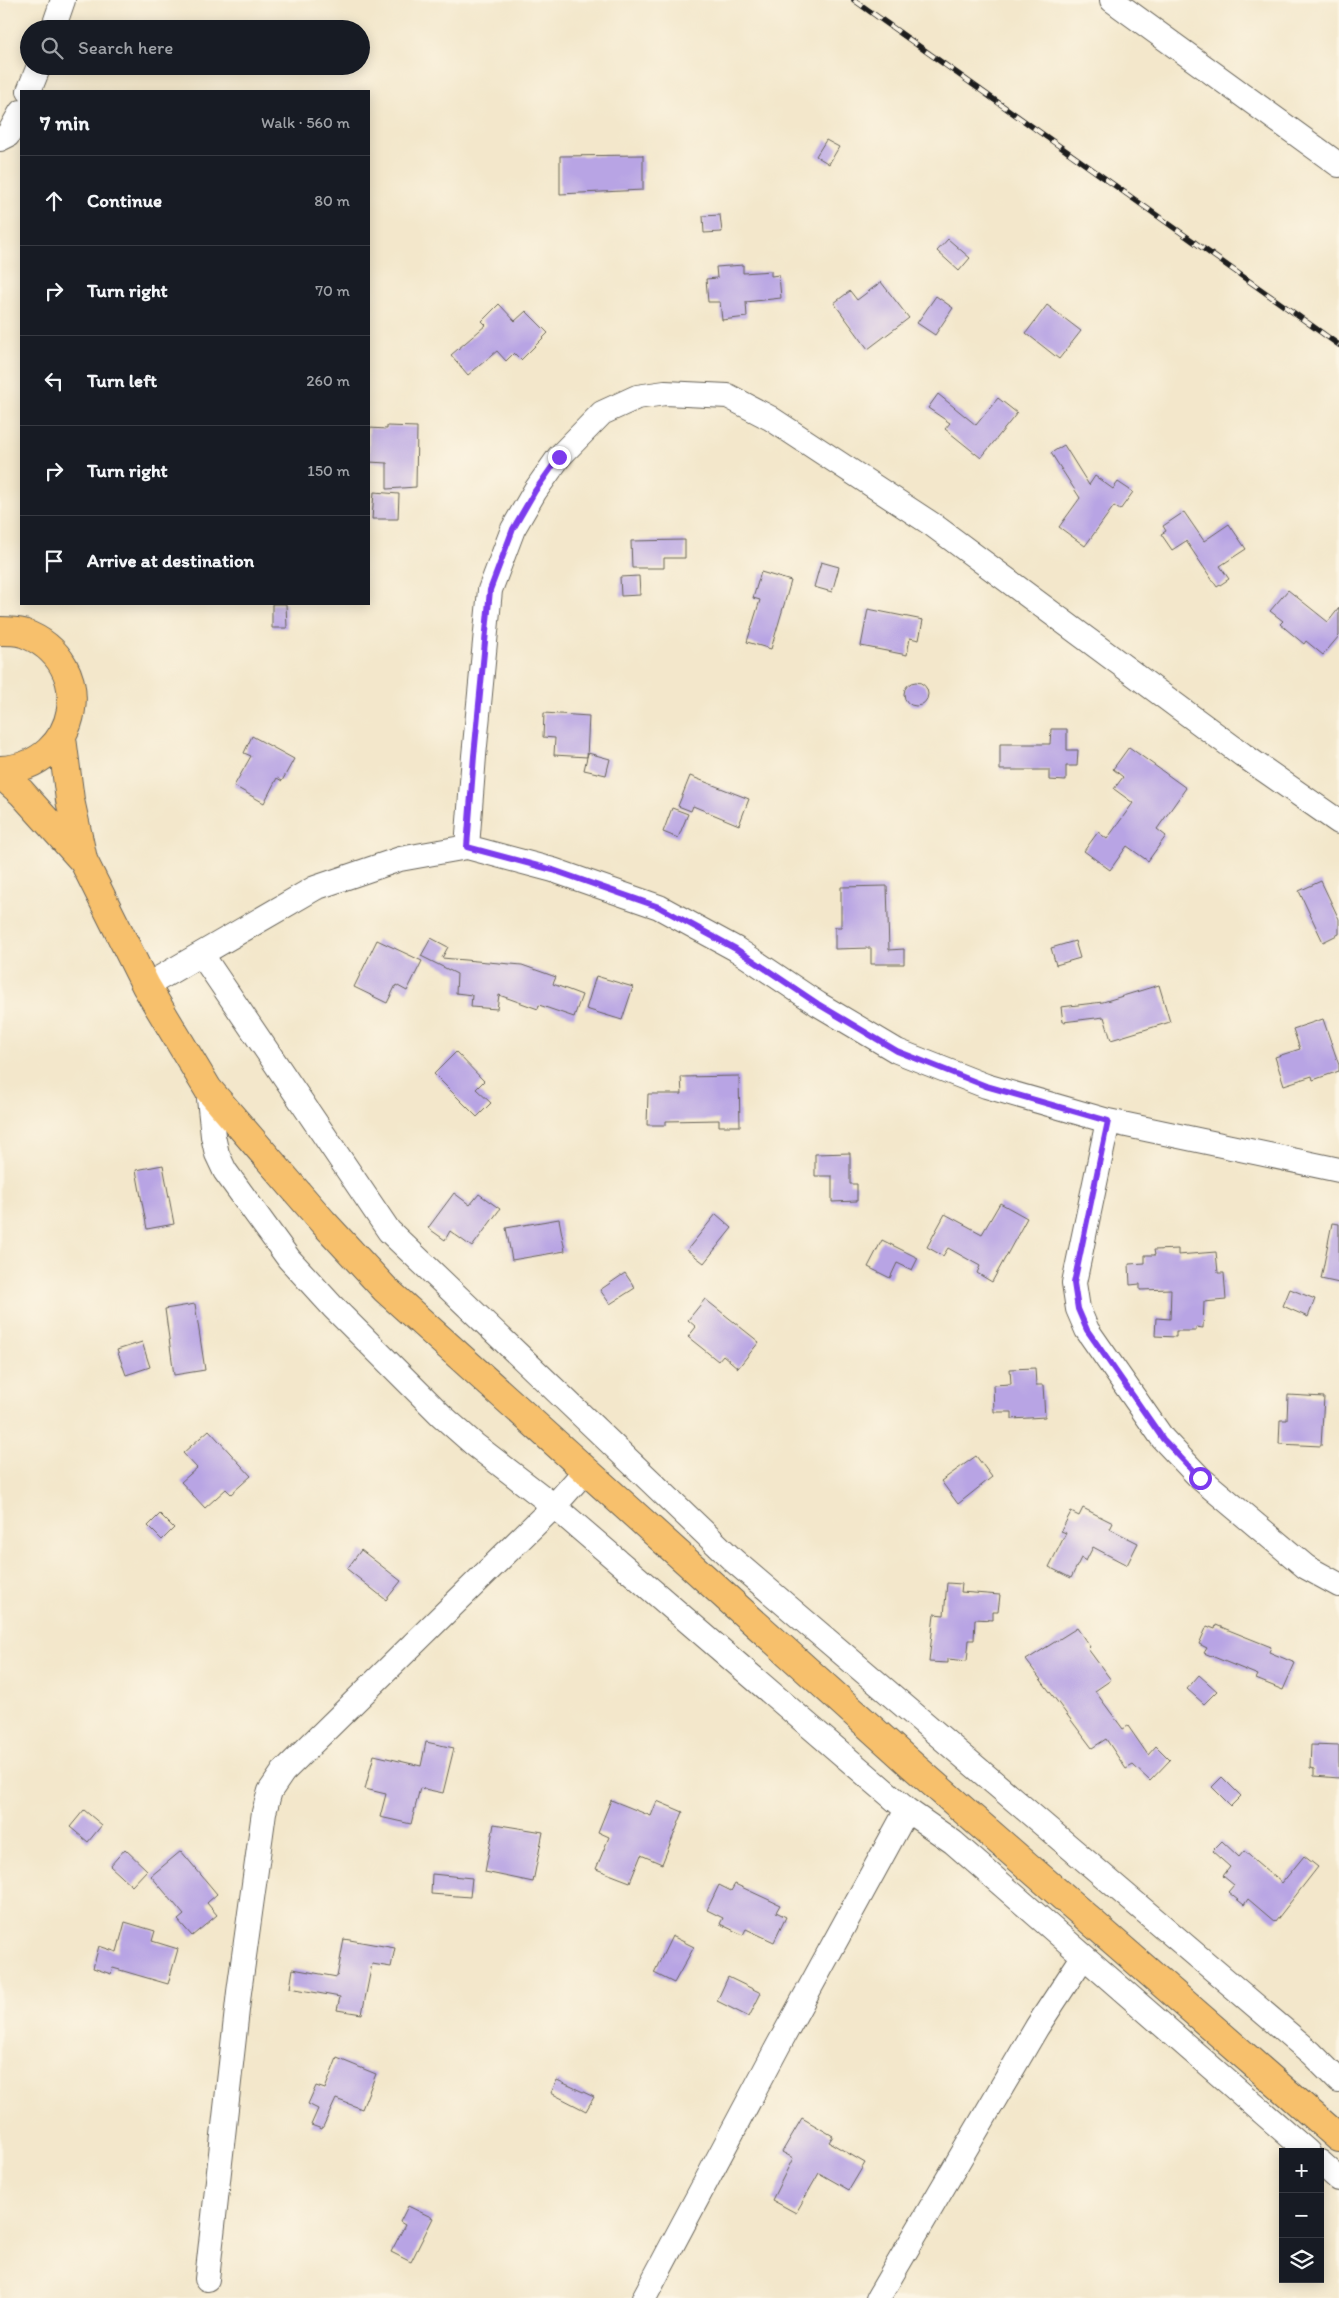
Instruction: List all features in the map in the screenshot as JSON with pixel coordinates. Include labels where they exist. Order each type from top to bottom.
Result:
[{"type":"highway","points":[[0,631],[22,633],[45,644],[62,664],[72,688],[72,714],[62,738],[49,752],[33,763],[15,769],[0,770]]},
{"type":"highway","points":[[62,738],[70,800],[84,862],[146,986],[208,1089],[323,1222],[385,1289],[912,1765],[1339,2138]]},
{"type":"highway","points":[[0,774],[21,792],[84,862]]},
{"type":"street","points":[[56,20],[63,0]]},
{"type":"street","points":[[1112,0],[1339,165]]},
{"type":"street","points":[[29,90],[35,75]]},
{"type":"street","points":[[0,140],[12,130],[20,114]]},
{"type":"street","points":[[467,847],[490,590],[513,529],[535,491],[559,457],[602,413],[638,397],[665,393],[728,396],[770,418],[933,524],[1243,755],[1339,822]]},
{"type":"street","points":[[146,986],[315,888],[400,859],[467,847],[553,870],[659,907],[736,949],[818,1004],[897,1051],[986,1086],[1108,1121],[1339,1170]]},
{"type":"street","points":[[202,955],[389,1231],[734,1560],[1304,2047],[1339,2081]]},
{"type":"street","points":[[208,1089],[213,1136],[217,1154],[224,1171],[289,1259],[441,1415],[475,1445],[554,1506],[907,1810],[953,1842],[1303,2148]]},
{"type":"street","points":[[1108,1121],[1074,1283],[1078,1309],[1087,1330],[1163,1439],[1200,1478],[1306,1567],[1339,1586]]},
{"type":"street","points":[[207,2279],[239,1992],[264,1812],[270,1791],[283,1772],[554,1506],[586,1470]]},
{"type":"street","points":[[644,2298],[778,2046],[907,1810]]},
{"type":"street","points":[[878,2298],[1037,2027],[1083,1957]]},
{"type":"building","points":[[826,140],[839,147],[829,164],[816,156]]},
{"type":"building","points":[[643,155],[643,190],[560,194],[560,156]]},
{"type":"building","points":[[720,215],[722,232],[704,233],[703,216]]},
{"type":"building","points":[[948,239],[970,258],[959,271],[937,251]]},
{"type":"building","points":[[743,265],[743,273],[771,271],[771,276],[779,275],[781,298],[746,302],[747,317],[722,320],[720,302],[708,302],[706,279],[717,278],[716,267]]},
{"type":"building","points":[[881,282],[909,318],[868,349],[834,303],[850,291],[857,300]]},
{"type":"building","points":[[936,296],[953,308],[935,335],[917,323]]},
{"type":"building","points":[[499,304],[515,321],[526,311],[548,333],[521,360],[514,353],[506,361],[497,351],[468,375],[451,355],[486,325],[482,321]]},
{"type":"building","points":[[1047,305],[1081,331],[1059,359],[1026,333]]},
{"type":"building","points":[[938,394],[976,425],[998,398],[1017,413],[981,458],[945,429],[950,423],[928,408]]},
{"type":"building","points":[[387,426],[417,427],[416,487],[387,489],[387,463],[370,462],[370,428],[387,429]]},
{"type":"building","points":[[1064,445],[1089,485],[1095,476],[1113,489],[1118,482],[1133,492],[1120,510],[1114,506],[1085,546],[1059,527],[1080,498],[1051,453]]},
{"type":"building","points":[[374,492],[399,494],[398,519],[372,519]]},
{"type":"building","points":[[1184,512],[1204,541],[1229,524],[1246,549],[1220,566],[1229,579],[1217,587],[1186,541],[1172,550],[1161,534],[1166,531],[1163,526]]},
{"type":"building","points":[[685,540],[685,558],[664,558],[664,568],[632,568],[631,541]]},
{"type":"building","points":[[821,562],[839,567],[832,592],[814,587]]},
{"type":"building","points":[[761,572],[791,581],[771,649],[747,642],[760,600],[753,598]]},
{"type":"building","points":[[639,576],[640,595],[621,596],[620,577]]},
{"type":"building","points":[[1288,590],[1328,622],[1339,608],[1339,636],[1323,655],[1306,641],[1304,644],[1280,624],[1283,621],[1270,611]]},
{"type":"building","points":[[272,605],[286,605],[287,628],[272,628]]},
{"type":"building","points":[[868,609],[923,620],[919,640],[910,638],[907,655],[861,646]]},
{"type":"building","points":[[916,682],[925,685],[928,694],[925,703],[916,706],[907,703],[904,694],[907,685]]},
{"type":"building","points":[[544,713],[589,716],[587,757],[554,755],[555,738],[543,737]]},
{"type":"building","points":[[1051,729],[1067,729],[1067,750],[1078,750],[1077,766],[1066,766],[1066,781],[1049,780],[1049,770],[1000,770],[1000,744],[1050,744]]},
{"type":"building","points":[[252,736],[294,759],[282,781],[277,778],[264,803],[234,786],[251,756],[244,753]]},
{"type":"building","points":[[1129,747],[1186,788],[1157,829],[1166,836],[1148,861],[1127,846],[1110,870],[1084,851],[1098,832],[1107,839],[1133,803],[1114,789],[1123,777],[1113,769]]},
{"type":"building","points":[[588,753],[610,759],[606,775],[584,770]]},
{"type":"building","points":[[690,776],[749,799],[739,825],[693,806],[691,811],[678,806]]},
{"type":"building","points":[[672,808],[688,814],[678,838],[663,832]]},
{"type":"building","points":[[1321,881],[1339,919],[1339,934],[1323,942],[1299,891]]},
{"type":"building","points":[[887,886],[889,950],[904,949],[904,964],[871,964],[871,948],[835,949],[835,927],[841,927],[841,887]]},
{"type":"building","points":[[431,938],[448,947],[442,958],[522,965],[556,977],[553,984],[582,995],[574,1017],[539,1005],[538,1009],[499,995],[497,1009],[471,1007],[472,995],[456,993],[457,974],[421,956]]},
{"type":"building","points":[[377,940],[422,961],[407,991],[396,985],[387,1003],[354,987]]},
{"type":"building","points":[[1075,941],[1080,958],[1056,965],[1051,948]]},
{"type":"building","points":[[596,976],[633,987],[622,1020],[586,1009]]},
{"type":"building","points":[[1159,985],[1170,1022],[1111,1040],[1104,1017],[1063,1022],[1061,1007],[1103,1002]]},
{"type":"building","points":[[1323,1019],[1339,1065],[1339,1071],[1313,1080],[1312,1076],[1284,1085],[1275,1057],[1300,1049],[1293,1029]]},
{"type":"building","points":[[456,1052],[484,1081],[476,1089],[491,1103],[477,1117],[434,1074]]},
{"type":"building","points":[[739,1076],[740,1126],[719,1126],[719,1120],[666,1121],[666,1125],[647,1125],[648,1094],[682,1094],[681,1077]]},
{"type":"building","points":[[850,1153],[850,1184],[857,1184],[857,1201],[832,1202],[832,1176],[815,1176],[815,1154]]},
{"type":"building","points":[[163,1165],[174,1224],[147,1229],[136,1170]]},
{"type":"building","points":[[454,1193],[470,1205],[479,1194],[500,1209],[472,1247],[450,1231],[445,1240],[428,1228]]},
{"type":"building","points":[[1000,1203],[1027,1218],[992,1282],[977,1273],[980,1266],[948,1248],[943,1256],[927,1247],[945,1214],[982,1234]]},
{"type":"building","points":[[716,1214],[732,1228],[704,1263],[687,1250]]},
{"type":"building","points":[[559,1219],[565,1251],[512,1260],[506,1228]]},
{"type":"building","points":[[1332,1223],[1339,1224],[1339,1283],[1321,1279]]},
{"type":"building","points":[[882,1240],[918,1258],[912,1270],[897,1263],[890,1278],[868,1267]]},
{"type":"building","points":[[1178,1249],[1178,1255],[1216,1252],[1218,1273],[1224,1273],[1226,1300],[1204,1302],[1203,1328],[1196,1327],[1196,1331],[1176,1331],[1176,1337],[1155,1336],[1156,1318],[1170,1319],[1171,1289],[1140,1290],[1140,1284],[1130,1285],[1129,1264],[1145,1263],[1145,1255],[1155,1255],[1154,1250]]},
{"type":"building","points":[[625,1273],[635,1288],[610,1304],[600,1290]]},
{"type":"building","points":[[1290,1289],[1315,1299],[1308,1317],[1283,1306]]},
{"type":"building","points":[[705,1299],[759,1342],[738,1368],[723,1355],[718,1361],[688,1337],[696,1327],[688,1320]]},
{"type":"building","points":[[195,1304],[205,1370],[174,1375],[165,1309]]},
{"type":"building","points":[[142,1342],[150,1367],[126,1375],[117,1350]]},
{"type":"building","points":[[1035,1368],[1036,1385],[1043,1385],[1045,1417],[1012,1419],[1012,1412],[994,1412],[993,1385],[1011,1384],[1010,1369]]},
{"type":"building","points":[[1288,1395],[1324,1397],[1321,1446],[1279,1444],[1280,1420],[1287,1420]]},
{"type":"building","points":[[209,1430],[251,1476],[231,1494],[226,1489],[205,1508],[181,1482],[197,1468],[183,1453]]},
{"type":"building","points":[[976,1456],[992,1477],[958,1504],[941,1481]]},
{"type":"building","points":[[1083,1508],[1113,1523],[1110,1529],[1138,1543],[1127,1565],[1093,1547],[1086,1561],[1081,1558],[1071,1578],[1049,1567],[1066,1533],[1061,1531],[1071,1512],[1079,1516]]},
{"type":"building","points":[[160,1514],[174,1528],[162,1540],[148,1526]]},
{"type":"building","points":[[361,1550],[401,1581],[386,1600],[347,1569]]},
{"type":"building","points":[[947,1583],[962,1584],[961,1592],[1000,1595],[998,1612],[993,1612],[993,1620],[975,1619],[974,1640],[969,1640],[967,1661],[948,1659],[948,1663],[929,1662],[934,1614],[944,1615]]},
{"type":"building","points":[[1216,1625],[1271,1647],[1269,1652],[1295,1663],[1283,1690],[1256,1679],[1258,1675],[1204,1653],[1207,1648],[1199,1644],[1207,1626],[1215,1629]]},
{"type":"building","points":[[1077,1628],[1090,1647],[1088,1649],[1111,1680],[1095,1691],[1123,1729],[1128,1726],[1148,1755],[1156,1746],[1170,1760],[1150,1781],[1133,1765],[1126,1769],[1106,1739],[1092,1748],[1026,1660]]},
{"type":"building","points":[[1199,1675],[1217,1691],[1204,1704],[1187,1689]]},
{"type":"building","points":[[426,1742],[454,1748],[443,1793],[420,1788],[411,1824],[380,1817],[386,1794],[365,1789],[374,1755],[421,1766]]},
{"type":"building","points":[[1311,1745],[1339,1746],[1339,1778],[1314,1776],[1314,1769],[1310,1768]]},
{"type":"building","points":[[1222,1777],[1241,1796],[1231,1806],[1212,1787]]},
{"type":"building","points":[[611,1800],[651,1816],[657,1801],[683,1812],[662,1864],[641,1855],[630,1882],[596,1869],[609,1837],[598,1832]]},
{"type":"building","points":[[84,1810],[102,1825],[88,1842],[70,1827]]},
{"type":"building","points":[[494,1824],[543,1832],[533,1882],[485,1872]]},
{"type":"building","points":[[1222,1841],[1239,1857],[1244,1851],[1282,1883],[1304,1856],[1318,1867],[1275,1922],[1248,1899],[1244,1905],[1228,1892],[1234,1885],[1223,1876],[1230,1867],[1212,1851]]},
{"type":"building","points":[[125,1849],[147,1870],[132,1886],[110,1866]]},
{"type":"building","points":[[181,1851],[217,1894],[207,1903],[217,1915],[192,1936],[178,1920],[184,1915],[151,1876]]},
{"type":"building","points":[[432,1874],[472,1878],[470,1897],[431,1894]]},
{"type":"building","points":[[735,1884],[780,1905],[776,1912],[786,1917],[774,1942],[746,1929],[743,1935],[720,1924],[723,1918],[707,1910],[719,1885],[731,1891]]},
{"type":"building","points":[[125,1922],[155,1931],[152,1941],[178,1949],[168,1984],[113,1968],[111,1974],[93,1968],[99,1946],[117,1952]]},
{"type":"building","points":[[672,1936],[694,1947],[674,1983],[654,1973]]},
{"type":"building","points":[[344,1939],[395,1948],[391,1967],[372,1964],[362,2014],[337,2010],[340,1997],[290,1988],[293,1969],[337,1977]]},
{"type":"building","points":[[728,1977],[761,1993],[749,2017],[717,2001]]},
{"type":"building","points":[[337,2058],[376,2074],[362,2109],[336,2099],[322,2129],[311,2125],[318,2109],[308,2104],[316,2086],[325,2089]]},
{"type":"building","points":[[557,2080],[594,2097],[586,2111],[551,2093]]},
{"type":"building","points":[[802,2118],[833,2136],[829,2142],[865,2163],[849,2190],[819,2173],[796,2213],[772,2200],[793,2158],[782,2152]]},
{"type":"building","points":[[408,2206],[433,2218],[411,2262],[391,2252],[405,2225],[400,2222]]},
{"type":"railway","points":[[854,0],[1339,345]]},
{"type":"route","points":[[559,457],[535,491],[513,529],[490,590],[467,847],[553,870],[659,907],[736,949],[818,1004],[897,1051],[986,1086],[1108,1121],[1074,1283],[1078,1309],[1087,1330],[1140,1408],[1163,1439],[1200,1478]]}]
